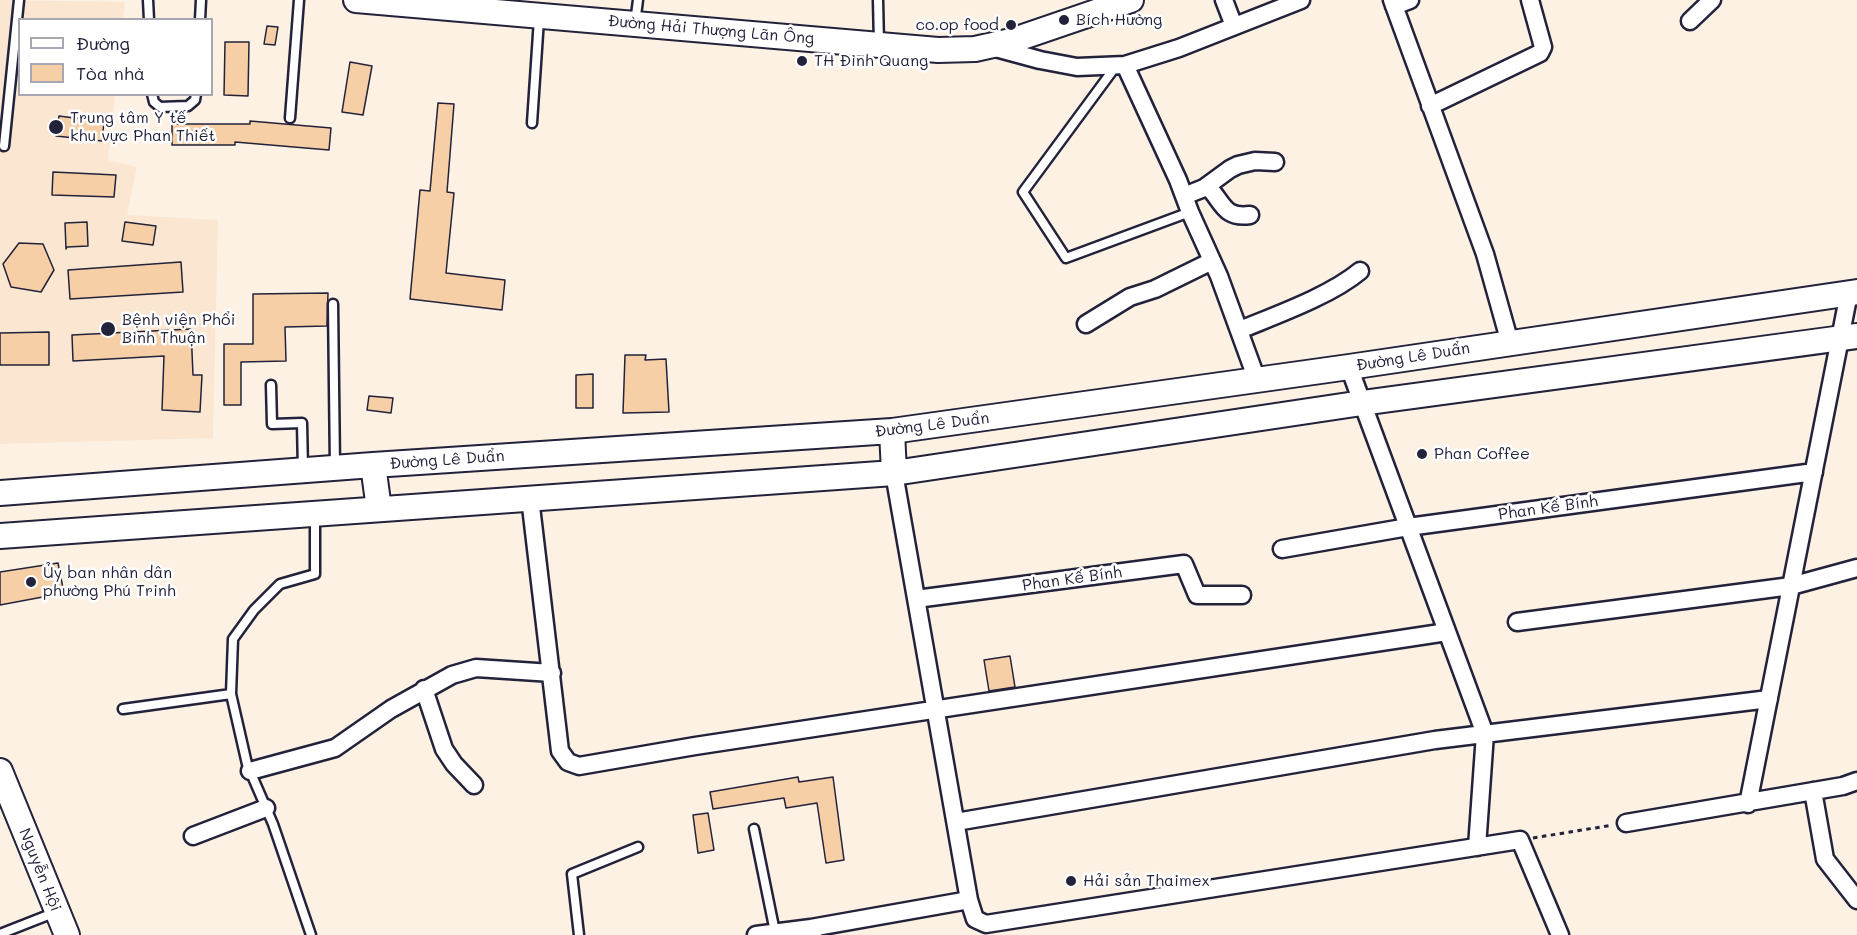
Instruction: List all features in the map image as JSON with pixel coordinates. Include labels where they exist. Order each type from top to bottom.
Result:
[{"type":"main road","name":"Đường Hải Thượng Lãn Ông","points":[[356,0],[539,15],[636,12],[879,45],[938,50],[991,47],[1045,31],[1131,0]]},
{"type":"main road","name":"Đường Lê Duẩn","points":[[0,493],[373,465],[892,431],[1853,293]]},
{"type":"main road","points":[[0,536],[894,473],[1362,403],[1849,337]]},
{"type":"main road","points":[[892,431],[894,473]]},
{"type":"main road","points":[[373,465],[379,509]]},
{"type":"main road","name":"Nguyễn Hội","points":[[0,771],[67,935]]},
{"type":"street","points":[[1224,0],[1234,26]]},
{"type":"street","points":[[991,47],[1077,67],[1121,65],[1172,51],[1300,0]]},
{"type":"street","points":[[1410,0],[1393,3],[1485,254],[1510,343]]},
{"type":"street","points":[[1430,106],[1540,53],[1543,47],[1530,0]]},
{"type":"street","points":[[1690,21],[1712,0]]},
{"type":"street","points":[[1121,65],[1212,261],[1257,380]]},
{"type":"street","points":[[1187,204],[1207,186],[1238,165],[1255,161],[1275,162]]},
{"type":"street","points":[[1207,186],[1232,215],[1250,215]]},
{"type":"street","points":[[1086,324],[1130,297],[1155,290],[1212,261]]},
{"type":"street","points":[[1240,330],[1291,309],[1351,279],[1360,271]]},
{"type":"street","points":[[1748,804],[1814,472],[1849,337],[1853,293]]},
{"type":"street","points":[[1349,367],[1485,734],[1478,847]]},
{"type":"street","name":"Phan Kế Bính","points":[[1282,549],[1408,527],[1814,472]]},
{"type":"street","points":[[894,473],[969,900],[975,919],[986,924],[1520,840],[1560,935]]},
{"type":"street","points":[[530,498],[560,751],[567,762],[579,766],[695,746],[1448,632]]},
{"type":"street","name":"Phan Kế Bính","points":[[916,599],[1184,564],[1197,595],[1242,595]]},
{"type":"street","points":[[1517,622],[1791,586],[1857,568]]},
{"type":"street","points":[[250,771],[335,748],[424,689],[452,675],[476,668],[552,673]]},
{"type":"street","points":[[424,689],[444,749],[454,764],[474,785]]},
{"type":"street","points":[[956,822],[1435,740],[1769,699]]},
{"type":"street","points":[[1626,823],[1748,804],[1843,786],[1857,781]]},
{"type":"street","points":[[1813,791],[1825,860],[1857,900]]},
{"type":"street","points":[[193,836],[266,808]]},
{"type":"street","points":[[756,935],[841,929],[969,900]]},
{"type":"lane","points":[[4,146],[19,0]]},
{"type":"lane","points":[[148,0],[149,18]]},
{"type":"lane","points":[[201,0],[201,18]]},
{"type":"lane","points":[[290,118],[299,0]]},
{"type":"lane","points":[[878,0],[879,45]]},
{"type":"lane","points":[[532,123],[539,15]]},
{"type":"lane","points":[[1121,65],[1023,192],[1066,258],[1187,204]]},
{"type":"lane","points":[[152,96],[154,102],[160,107],[188,106],[195,100],[196,96]]},
{"type":"lane","points":[[333,304],[336,468]]},
{"type":"lane","points":[[272,385],[272,424],[302,423],[303,470]]},
{"type":"lane","points":[[311,935],[273,824],[250,771],[239,734],[231,694],[233,639],[254,610],[280,584],[315,574],[315,513]]},
{"type":"lane","points":[[123,709],[231,694]]},
{"type":"lane","points":[[754,829],[775,932]]},
{"type":"lane","points":[[579,935],[572,874],[638,847]]},
{"type":"lane","points":[[0,934],[56,912]]},
{"type":"path","points":[[1520,840],[1626,823]]},
{"type":"shaded area","name":"Bệnh viện Phổi Bình Thuận","points":[[0,0],[125,2],[123,18],[18,18],[18,96],[115,96],[108,160],[137,167],[127,215],[218,220],[213,438],[0,444]]},
{"type":"building","points":[[267,26],[278,27],[275,45],[264,44]]},
{"type":"building","points":[[225,42],[249,42],[248,96],[224,95]]},
{"type":"building","points":[[350,62],[372,66],[363,115],[342,112]]},
{"type":"building","points":[[438,103],[454,104],[447,192],[454,193],[446,273],[505,280],[502,310],[410,299],[420,190],[430,191]]},
{"type":"building","points":[[59,116],[104,122],[102,141],[56,136]]},
{"type":"building","points":[[250,121],[331,128],[329,150],[235,142],[235,145],[172,145],[172,124],[250,124]]},
{"type":"building","points":[[53,172],[116,175],[114,197],[52,195]]},
{"type":"building","points":[[87,222],[88,246],[67,247],[66,249],[65,223]]},
{"type":"building","points":[[125,222],[156,226],[153,245],[122,241]]},
{"type":"building","points":[[19,243],[43,244],[54,270],[41,292],[11,287],[3,264]]},
{"type":"building","points":[[181,262],[183,292],[70,299],[68,270]]},
{"type":"building","points":[[328,293],[327,326],[285,327],[286,361],[241,362],[241,405],[224,405],[224,344],[253,344],[253,294]]},
{"type":"building","points":[[191,329],[193,375],[202,375],[200,412],[162,410],[164,356],[73,361],[72,335]]},
{"type":"building","points":[[49,332],[49,365],[0,365],[0,333]]},
{"type":"building","points":[[625,355],[646,355],[645,360],[666,359],[669,412],[623,413]]},
{"type":"building","points":[[593,374],[593,408],[576,408],[576,375]]},
{"type":"building","points":[[369,396],[393,398],[391,413],[367,410]]},
{"type":"building","name":"Ủy ban nhân dân phường Phú Trinh","points":[[58,563],[64,593],[0,605],[0,572]]},
{"type":"building","points":[[1010,656],[1015,687],[989,691],[984,660]]},
{"type":"building","points":[[798,777],[799,782],[833,777],[844,860],[826,863],[817,803],[786,808],[784,798],[713,809],[710,792]]},
{"type":"building","points":[[708,813],[714,850],[698,853],[693,815]]},
{"type":"place","name":"Bích Hường","points":[[1064,20]]},
{"type":"place","name":"co.op food","points":[[1011,25]]},
{"type":"place","name":"TH Đình Quang","points":[[802,61]]},
{"type":"place","name":"Trung tâm Y tế khu vực Phan Thiết","points":[[56,127]]},
{"type":"place","name":"Bệnh viện Phổi Bình Thuận","points":[[108,329]]},
{"type":"place","name":"Phan Coffee","points":[[1422,454]]},
{"type":"place","name":"Ủy ban nhân dân phường Phú Trinh","points":[[31,582]]},
{"type":"place","name":"Hải sản Thaimex","points":[[1071,881]]}]
